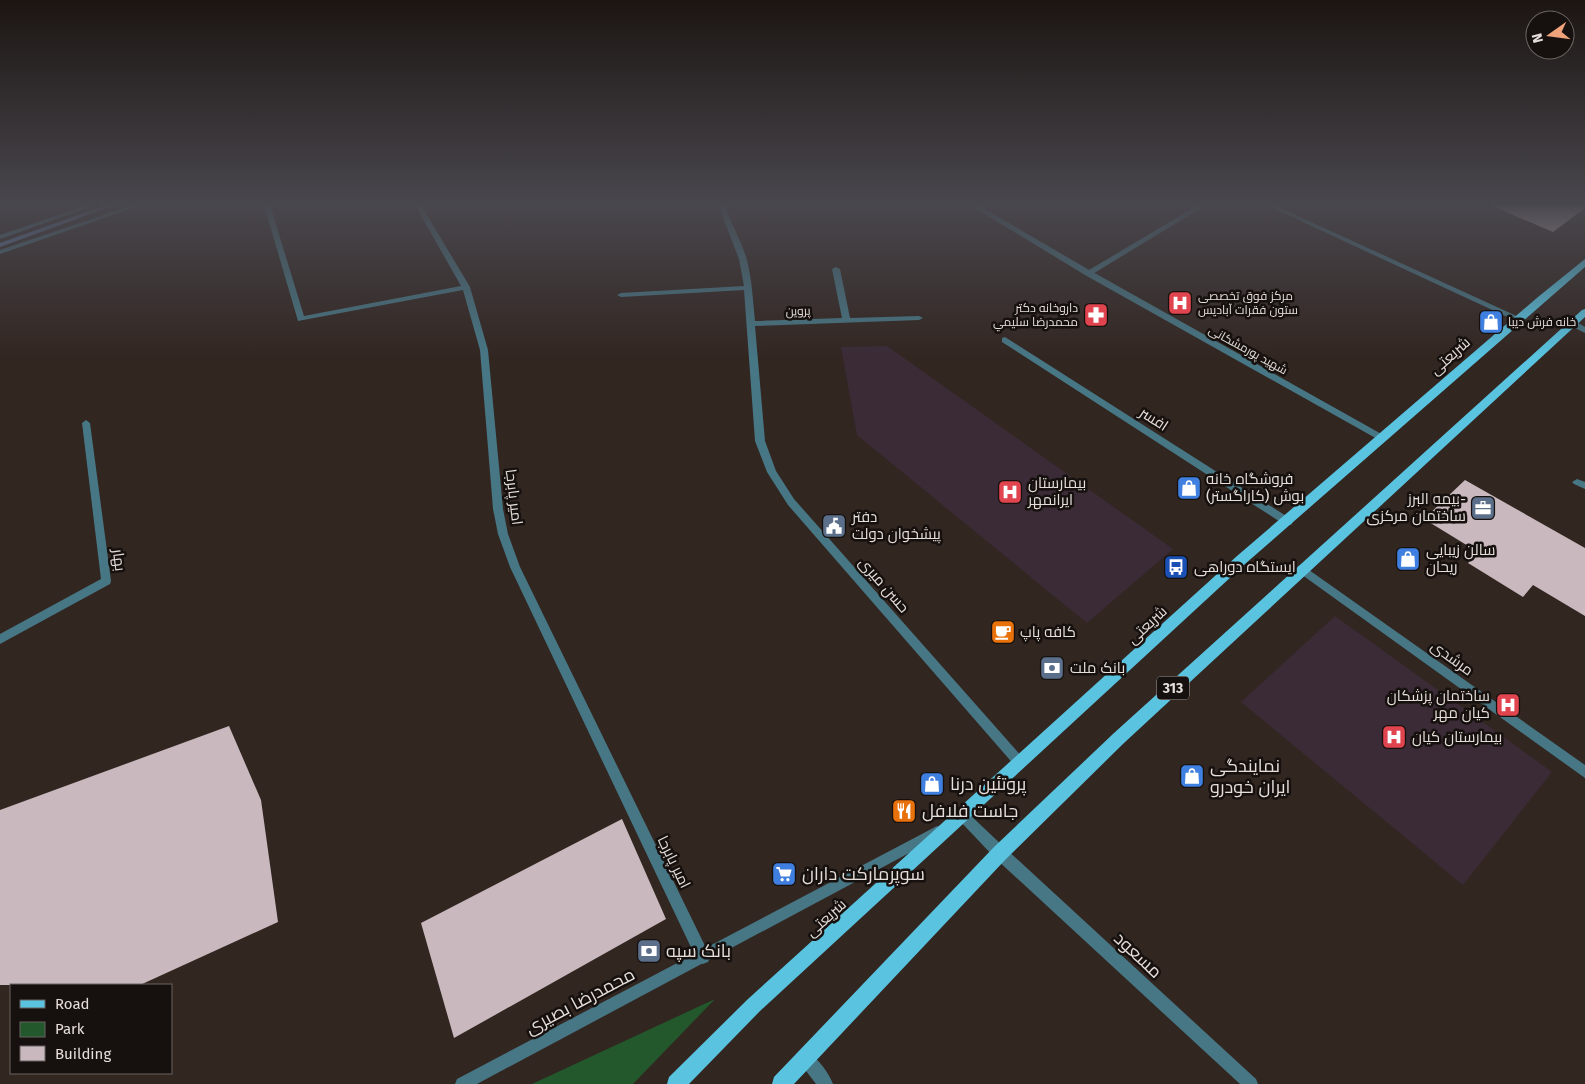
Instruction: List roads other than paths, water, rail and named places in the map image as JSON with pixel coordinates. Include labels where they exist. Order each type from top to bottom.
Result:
[{"type":"main road","name":"شریعتی","points":[[676,1084],[754,1005],[1241,560],[1288,522],[1517,318],[1585,262]]},
{"type":"main road","name":"313","points":[[781,1084],[1000,853],[1119,738],[1302,569],[1467,421],[1579,326],[1585,312]]},
{"type":"street","points":[[282,256],[301,319],[466,287]]},
{"type":"street","name":"امیر پابرجا","points":[[448,256],[466,287],[484,350],[498,509],[503,534],[515,567],[703,957]]},
{"type":"street","name":"حسن میری","points":[[742,256],[748,288],[760,441],[772,472],[791,502],[1020,763]]},
{"type":"street","name":"شهید پورمشکانی","points":[[1059,256],[1382,438]]},
{"type":"street","points":[[1088,273],[1117,256]]},
{"type":"street","points":[[1380,256],[1517,318]]},
{"type":"street","points":[[836,269],[846,320]]},
{"type":"street","points":[[621,295],[748,288]]},
{"type":"street","name":"پروین","points":[[751,324],[920,318]]},
{"type":"street","name":"افسر","points":[[1005,340],[1288,522]]},
{"type":"street","name":"بهار","points":[[0,640],[106,581],[86,423]]},
{"type":"street","name":"مرشدی","points":[[1302,569],[1585,772]]},
{"type":"street","name":"محمدرضا بصیری","points":[[462,1084],[958,820]]},
{"type":"street","name":"مسعود","points":[[958,820],[1000,853],[1251,1084]]},
{"type":"street","points":[[805,1058],[826,1084]]},
{"type":"place","name":"مرکز فوق تخصصی ستون فقرات آبادیس","points":[[1180,303]]},
{"type":"place","name":"داروخانه دكتر محمدرضا سليمي","points":[[1096,315]]},
{"type":"place","name":"خانه فرش دیبا","points":[[1491,322]]},
{"type":"place","name":"فروشگاه خانه بوش (کاراگستر)","points":[[1189,488]]},
{"type":"place","name":"بیمارستان ایرانمهر","points":[[1010,492]]},
{"type":"place","name":"بیمه البرز- ساختمان مرکزی","points":[[1483,508]]},
{"type":"place","name":"دفتر پیشخوان دولت","points":[[834,526]]},
{"type":"place","name":"سالن زیبایی ریحان","points":[[1408,559]]},
{"type":"place","name":"ایستگاه دوراهی","points":[[1176,567]]},
{"type":"place","name":"کافه پاپ","points":[[1003,632]]},
{"type":"place","name":"بانک ملت","points":[[1052,668]]},
{"type":"place","name":"ساختمان پزشکان کیان مهر","points":[[1508,705]]},
{"type":"place","name":"بیمارستان کیان","points":[[1394,737]]},
{"type":"place","name":"نمایندگی ایران خودرو","points":[[1192,776]]},
{"type":"place","name":"پروتئین درنا","points":[[932,784]]},
{"type":"place","name":"جاست فلافل","points":[[904,811]]},
{"type":"place","name":"سوپرمارکت داران","points":[[784,874]]},
{"type":"place","name":"بانک سپه","points":[[649,951]]}]
